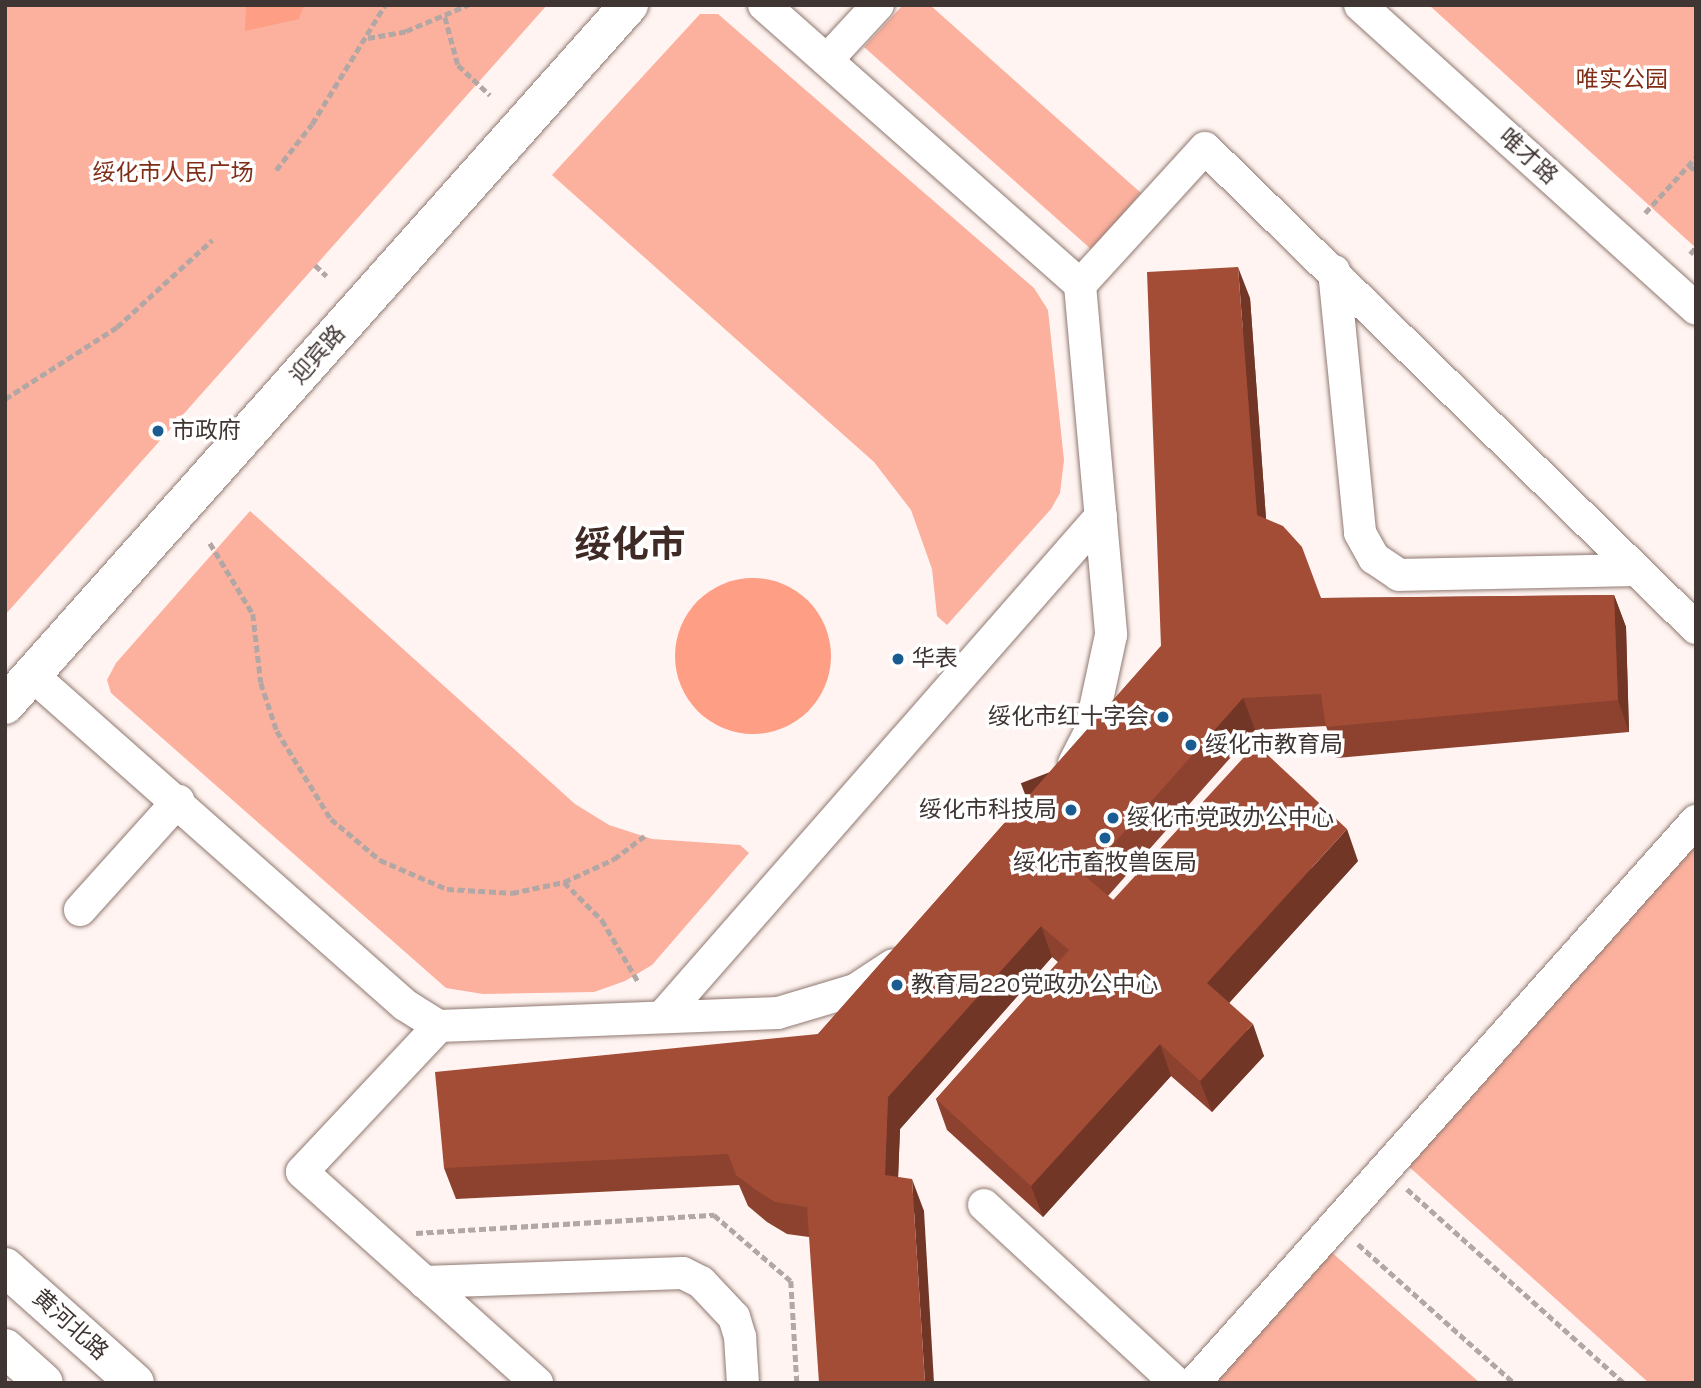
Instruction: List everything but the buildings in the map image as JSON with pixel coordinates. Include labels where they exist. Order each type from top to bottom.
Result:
[{"type":"main road","name":"迎宾路","points":[[5,705],[629,5]]},
{"type":"main road","name":"黄河北路","points":[[5,1268],[135,1383]]},
{"type":"main road","points":[[5,1348],[44,1383]]},
{"type":"street","points":[[764,5],[1080,285],[1111,635],[1090,732],[1056,791]]},
{"type":"street","points":[[827,60],[878,5]]},
{"type":"street","name":"唯才路","points":[[1360,5],[1696,309]]},
{"type":"street","points":[[1080,285],[1205,148],[1334,271],[1634,570],[1696,628]]},
{"type":"street","points":[[1334,271],[1360,533],[1374,558],[1399,575],[1634,570]]},
{"type":"street","points":[[662,1017],[1101,516]]},
{"type":"street","points":[[32,675],[178,801],[405,1005],[439,1026],[778,1013],[855,990],[915,947]]},
{"type":"street","points":[[80,910],[178,801]]},
{"type":"street","points":[[1194,1383],[1696,821]]},
{"type":"street","points":[[439,1026],[302,1172],[537,1383]]},
{"type":"street","points":[[984,1205],[1176,1383]]},
{"type":"street","points":[[424,1282],[683,1273],[701,1282],[734,1317],[740,1337],[743,1383]]},
{"type":"path","points":[[276,170],[369,38],[385,5]]},
{"type":"path","points":[[369,38],[407,32],[465,6]]},
{"type":"path","points":[[444,17],[458,65],[490,95]]},
{"type":"path","points":[[1645,213],[1696,157]]},
{"type":"path","points":[[1689,165],[1696,171]]},
{"type":"path","points":[[5,399],[117,327],[212,240]]},
{"type":"path","points":[[1690,254],[1696,247]]},
{"type":"path","points":[[315,265],[327,276]]},
{"type":"path","points":[[210,543],[253,614],[261,683],[277,731],[310,790],[351,839],[401,872],[447,888],[512,893],[564,882],[614,859],[644,836]]},
{"type":"path","points":[[564,882],[602,919],[639,983]]},
{"type":"path","points":[[1385,1170],[1625,1383]]},
{"type":"path","points":[[414,1233],[715,1214],[791,1281],[797,1383]]},
{"type":"path","points":[[1336,1225],[1514,1383]]},
{"type":"green space","name":"绥化市人民广场","points":[[5,5],[547,5],[5,615]]},
{"type":"green space","points":[[930,5],[1141,193],[1092,250],[864,47],[902,6]]},
{"type":"green space","name":"唯实公园","points":[[1429,5],[1696,5],[1696,248]]},
{"type":"green space","points":[[700,14],[718,14],[1034,288],[1048,310],[1064,460],[1060,493],[1051,509],[947,625],[937,616],[932,569],[911,510],[874,462],[552,175]]},
{"type":"green space","points":[[250,511],[575,804],[609,825],[652,839],[740,845],[749,853],[652,965],[625,981],[594,992],[483,994],[446,988],[111,693],[107,680],[116,663]]},
{"type":"green space","points":[[1696,845],[1696,1383],[1649,1383],[1406,1164]]},
{"type":"green space","points":[[1329,1250],[1480,1383],[1211,1383]]},
{"type":"shaded area","points":[[246,5],[304,5],[299,19],[245,31]]},
{"type":"shaded area","points":[[753,578],[783,584],[808,601],[825,626],[831,656],[825,686],[808,711],[783,728],[753,734],[723,728],[698,711],[681,686],[675,656],[681,626],[698,601],[723,584]]},
{"type":"place","name":"市政府","points":[[158,431]]},
{"type":"place","name":"华表","points":[[898,659]]},
{"type":"place","name":"绥化市红十字会","points":[[1163,717]]},
{"type":"place","name":"绥化市教育局","points":[[1191,745]]},
{"type":"place","name":"绥化市科技局","points":[[1071,810]]},
{"type":"place","name":"绥化市党政办公中心","points":[[1113,818]]},
{"type":"place","name":"绥化市畜牧兽医局","points":[[1105,838]]},
{"type":"place","name":"教育局220党政办公中心","points":[[897,985]]},
{"type":"district","name":"绥化市","points":[[630,545]]}]
